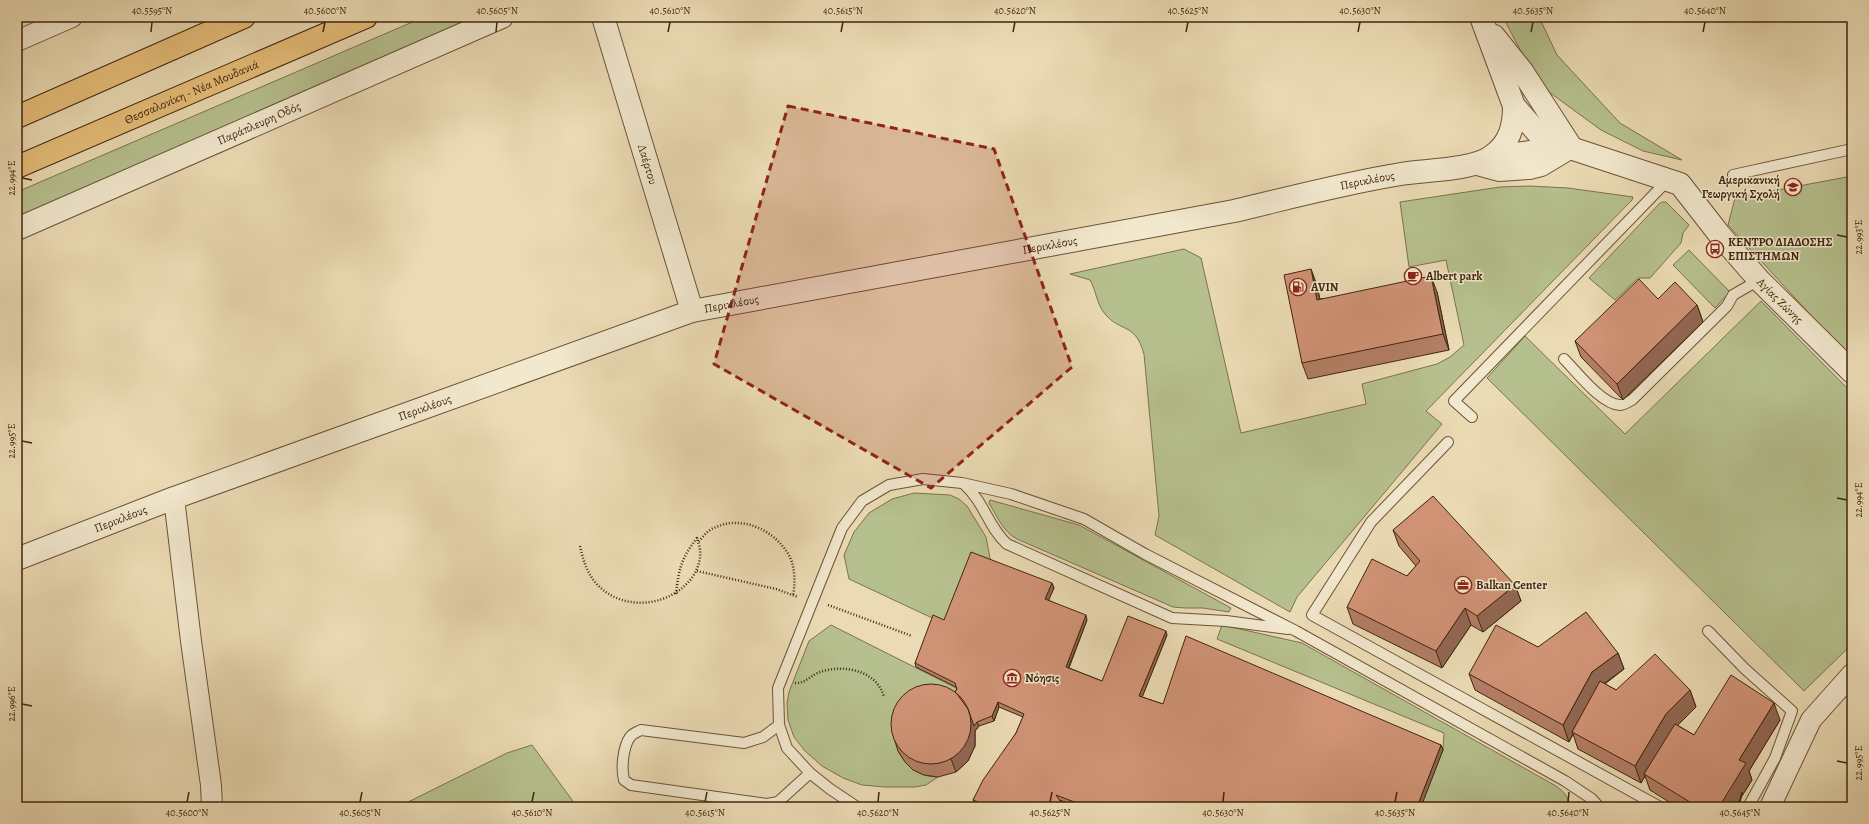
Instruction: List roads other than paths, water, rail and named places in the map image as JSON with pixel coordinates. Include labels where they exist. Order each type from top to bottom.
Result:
[{"type":"highway","points":[[17,101],[219,17]]},
{"type":"highway","points":[[17,117],[244,17]]},
{"type":"highway","name":"Θεσσαλονίκη - Νέα Μουδανιά","points":[[17,167],[366,17]]},
{"type":"street","points":[[17,41],[72,17]]},
{"type":"street","name":"Παράπλευρη Οδός","points":[[17,229],[502,17]]},
{"type":"street","name":"Λαέρτου","points":[[602,17],[692,311]]},
{"type":"street","points":[[1483,20],[1514,106],[1512,130],[1502,147],[1484,160]]},
{"type":"street","points":[[1483,20],[1522,71],[1571,147]]},
{"type":"street","name":"Αγίας Ζώνης","points":[[1514,106],[1543,139],[1680,184],[1719,234],[1759,280],[1852,372]]},
{"type":"street","name":"Περικλέους","points":[[17,559],[174,498],[692,311],[1234,212],[1321,190],[1400,174],[1571,147]]},
{"type":"street","points":[[174,498],[191,641],[211,785],[212,807]]},
{"type":"street","points":[[1770,807],[1811,720],[1852,674]]},
{"type":"lane","points":[[1733,175],[1852,149]]},
{"type":"lane","points":[[1472,417],[1454,401],[1668,180]]},
{"type":"lane","points":[[1564,359],[1600,396],[1610,403],[1621,405],[1632,400],[1727,306],[1733,295],[1759,280]]},
{"type":"lane","points":[[1448,442],[1371,522],[1312,616],[1660,807]]},
{"type":"lane","points":[[857,807],[830,789],[810,773],[787,748],[779,725],[778,688],[842,528],[862,501],[889,485],[923,479],[962,483],[1011,494],[1084,519],[1145,554],[1296,630],[1565,781],[1592,799],[1598,807]]},
{"type":"lane","points":[[962,483],[979,500],[1000,537],[1007,544],[1172,618],[1226,621],[1296,630]]},
{"type":"lane","points":[[1708,631],[1745,669],[1792,711],[1775,758],[1748,807]]},
{"type":"lane","points":[[779,725],[763,737],[744,742],[641,730],[631,735],[626,744],[622,772],[624,780],[631,785],[767,804],[778,802],[810,773]]},
{"type":"place","name":"Αμερικανική Γεωργική Σχολή","points":[[1793,187]]},
{"type":"place","name":"ΚΕΝΤΡΟ ΔΙΑΔΟΣΗΣ ΕΠΙΣΤΗΜΩΝ","points":[[1715,249]]},
{"type":"place","name":"Albert park","points":[[1413,276]]},
{"type":"place","name":"AVIN","points":[[1298,287]]},
{"type":"place","name":"Balkan Center","points":[[1463,585]]},
{"type":"place","name":"Νόησις","points":[[1012,678]]}]
